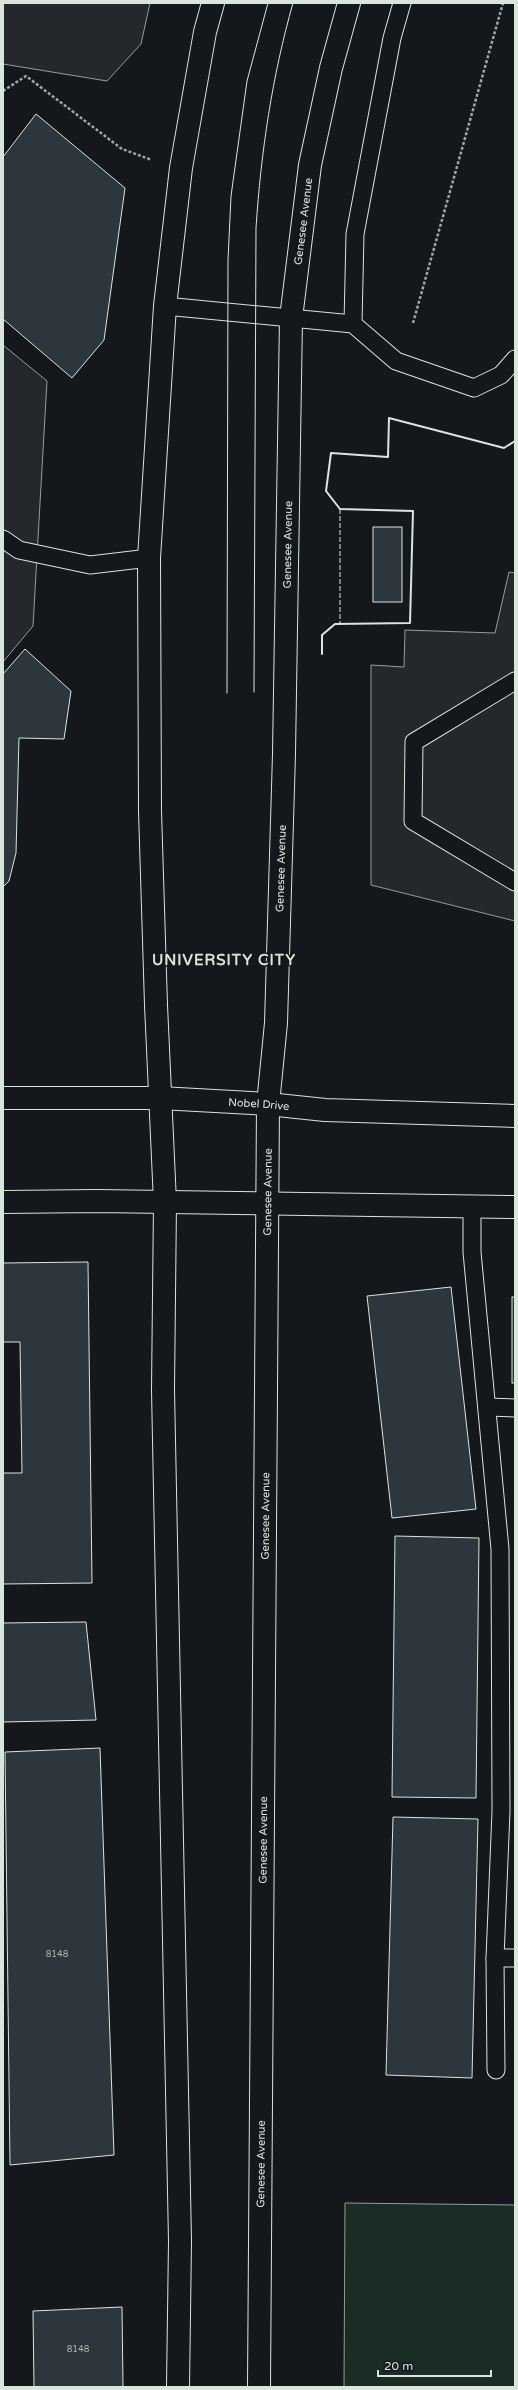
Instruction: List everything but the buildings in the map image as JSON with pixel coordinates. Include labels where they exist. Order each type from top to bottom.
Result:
[{"type":"main road","points":[[178,2387],[180,2241],[163,1390],[165,1202],[150,811],[149,558],[165,306],[181,168],[205,32],[213,3]]},
{"type":"main road","name":"Genesee Avenue","points":[[259,2387],[268,1104],[276,1024],[284,754],[291,318],[310,165],[331,68],[349,3]]},
{"type":"main road","name":"Nobel Drive","points":[[3,1098],[160,1098],[268,1104],[325,1110],[515,1116]]},
{"type":"main road","points":[[3,1202],[165,1202],[515,1207]]},
{"type":"lane","points":[[353,324],[355,234],[392,38],[402,3]]},
{"type":"lane","points":[[165,306],[353,324],[396,361],[474,388],[501,375],[515,359]]},
{"type":"lane","points":[[3,539],[19,550],[90,565],[149,558]]},
{"type":"lane","points":[[515,681],[414,742],[413,821],[515,882]]},
{"type":"lane","points":[[472,1206],[472,1252],[500,1549],[501,1811],[495,1958],[496,2070]]},
{"type":"lane","points":[[487,1407],[515,1408]]},
{"type":"lane","points":[[495,1958],[515,1958]]},
{"type":"path","points":[[413,323],[503,3]]},
{"type":"path","points":[[3,91],[26,76],[122,148],[141,157],[181,168]]},
{"type":"green space","points":[[345,2203],[515,2205],[515,2387],[344,2387]]},
{"type":"shaded area","points":[[3,3],[150,3],[141,44],[107,81],[3,64]]},
{"type":"shaded area","points":[[3,345],[47,381],[33,626],[3,662]]},
{"type":"shaded area","points":[[509,572],[515,573],[515,921],[371,885],[371,665],[404,667],[405,630],[495,633]]},
{"type":"tram line","points":[[227,693],[228,260],[231,196],[247,81],[268,3]]},
{"type":"tram line","points":[[254,692],[256,228],[268,115],[279,59],[293,3]]},
{"type":"fence","points":[[340,509],[340,625]]},
{"type":"wall","points":[[322,654],[322,635],[335,624],[410,623],[413,511],[340,509],[326,491],[331,453],[388,457],[389,418],[504,448],[515,441]]},
{"type":"district","name":"UNIVERSITY CITY","points":[[224,960]]}]
